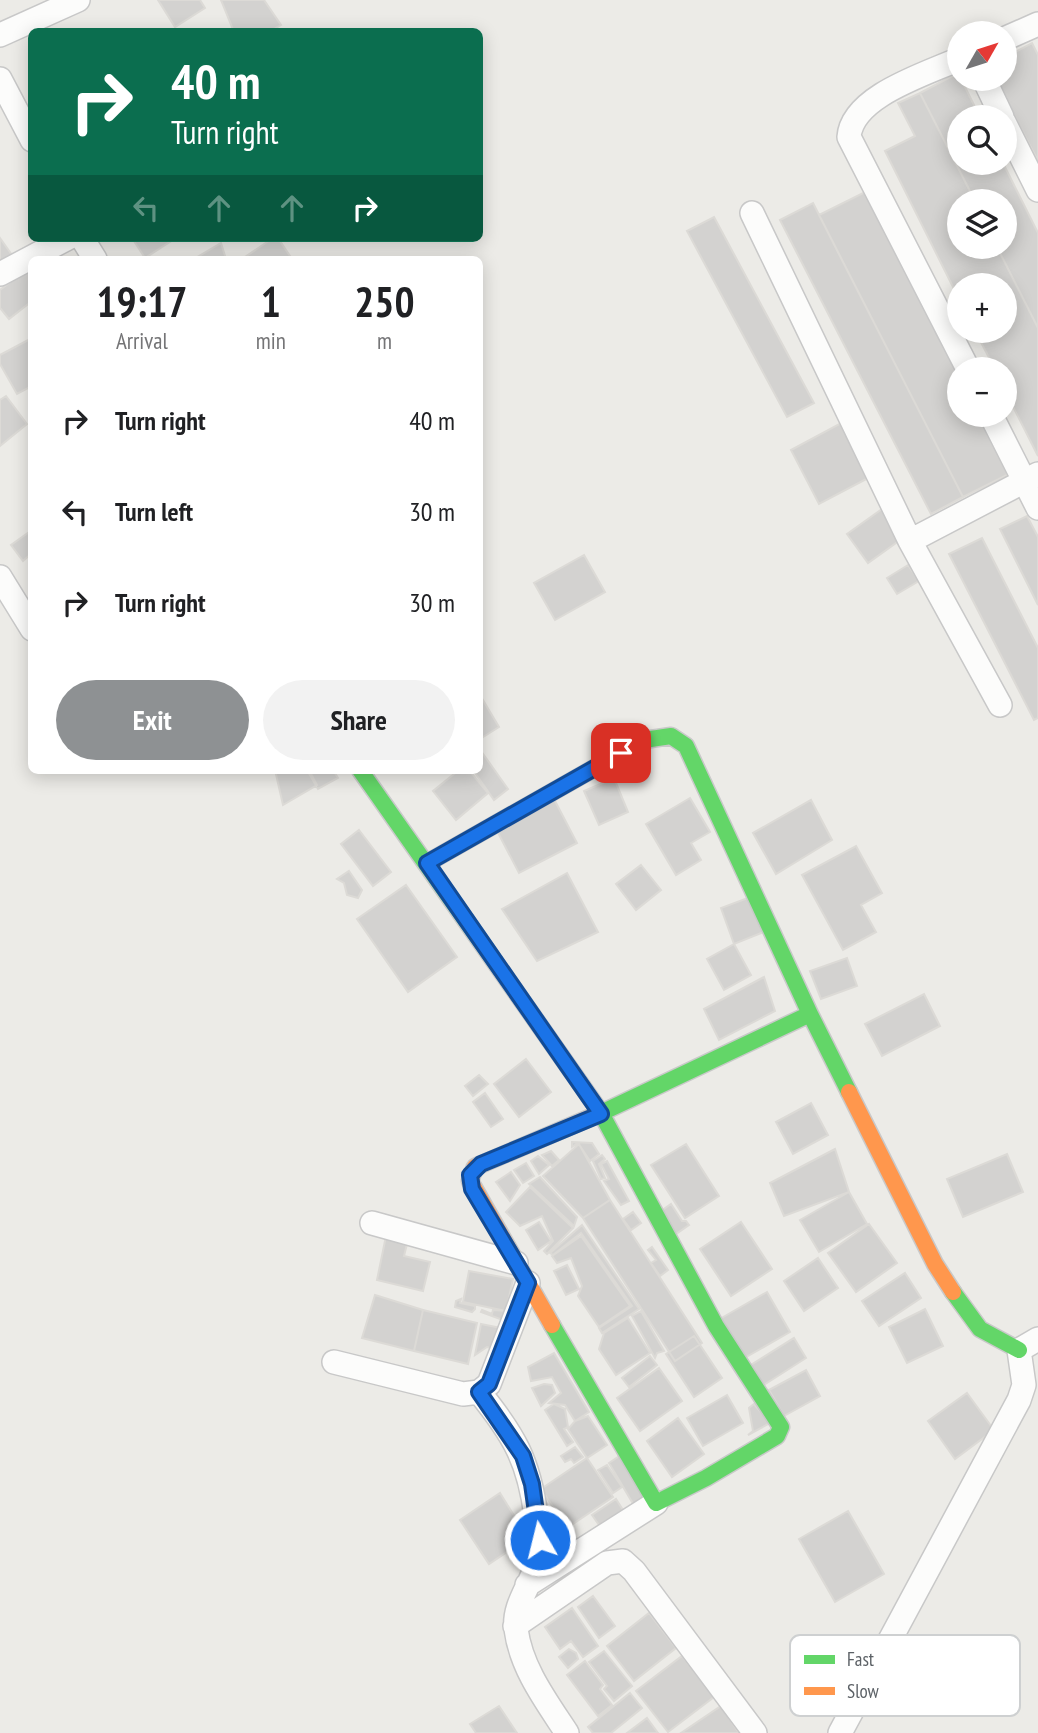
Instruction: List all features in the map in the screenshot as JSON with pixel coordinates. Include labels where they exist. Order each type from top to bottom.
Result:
[{"type":"street","points":[[0,35],[78,0]]},
{"type":"street","points":[[1017,33],[1038,24]]},
{"type":"street","points":[[947,65],[884,94],[862,109],[850,124],[849,137],[962,357]]},
{"type":"street","points":[[0,79],[28,132]]},
{"type":"street","points":[[1017,147],[1038,190]]},
{"type":"street","points":[[752,213],[910,541],[1000,705]]},
{"type":"street","points":[[34,256],[60,242]]},
{"type":"street","points":[[0,274],[28,259]]},
{"type":"street","points":[[999,427],[1031,477],[1038,508]]},
{"type":"street","points":[[910,541],[1031,477]]},
{"type":"street","points":[[0,577],[28,622]]},
{"type":"street","points":[[427,863],[644,740],[663,734],[675,736],[686,746],[810,1014],[935,1264],[963,1308],[981,1329],[1028,1345],[1024,1385],[1019,1400],[893,1635]]},
{"type":"street","points":[[363,774],[601,1114],[716,1326],[780,1427],[777,1436],[706,1478],[656,1503],[527,1585]]},
{"type":"street","points":[[656,1503],[472,1189],[470,1175],[481,1164],[601,1114],[810,1014]]},
{"type":"street","points":[[372,1223],[516,1263]]},
{"type":"street","points":[[334,1362],[463,1394],[479,1392],[489,1384],[528,1283]]},
{"type":"street","points":[[479,1392],[523,1456],[532,1484],[540,1540],[537,1564],[517,1612],[515,1626],[527,1665],[540,1692],[567,1733]]},
{"type":"street","points":[[515,1626],[607,1563],[623,1561],[634,1571],[755,1733]]},
{"type":"street","points":[[840,1733],[849,1716]]},
{"type":"building","points":[[158,0],[200,0],[205,8],[175,27]]},
{"type":"building","points":[[221,0],[264,0],[281,25],[276,28],[232,28]]},
{"type":"building","points":[[1032,43],[1038,55],[1038,161],[1017,121],[1017,105],[1009,105],[1001,91],[1017,91],[1017,51]]},
{"type":"building","points":[[947,79],[947,91],[967,91],[974,105],[947,105],[947,146],[920,93]]},
{"type":"building","points":[[920,93],[947,146],[947,175],[962,175],[969,189],[947,189],[947,259],[1003,259],[1010,273],[947,275],[885,151],[915,136],[898,103]]},
{"type":"building","points":[[962,175],[1009,175],[1016,189],[969,189]]},
{"type":"building","points":[[1017,191],[1038,233],[1038,328],[1017,287],[1017,273],[1010,273],[1003,259],[1017,259]]},
{"type":"building","points":[[865,192],[949,357],[947,357],[947,427],[985,427],[1009,474],[963,497],[819,215]]},
{"type":"building","points":[[813,203],[963,497],[931,514],[780,220]]},
{"type":"building","points":[[714,217],[814,403],[787,417],[687,231]]},
{"type":"building","points":[[0,238],[12,255],[0,264]]},
{"type":"building","points":[[135,242],[170,242],[148,256],[144,256]]},
{"type":"building","points":[[267,242],[281,242],[290,256],[246,256]]},
{"type":"building","points":[[221,243],[225,256],[199,256]]},
{"type":"building","points":[[28,268],[28,304],[9,319],[0,308],[0,290]]},
{"type":"building","points":[[1017,287],[1038,328],[1038,456],[1017,415],[1017,357],[989,357],[981,343],[1017,343]]},
{"type":"building","points":[[28,340],[28,388],[17,394],[0,364],[0,355]]},
{"type":"building","points":[[6,396],[27,424],[0,446],[0,400]]},
{"type":"building","points":[[843,422],[872,476],[819,504],[791,450]]},
{"type":"building","points":[[882,509],[903,538],[868,563],[847,534]]},
{"type":"building","points":[[1027,516],[1038,537],[1038,605],[1000,529]]},
{"type":"building","points":[[28,533],[28,557],[23,561],[11,545]]},
{"type":"building","points":[[982,538],[1038,648],[1038,718],[1034,720],[949,554]]},
{"type":"building","points":[[584,555],[605,592],[555,620],[534,583]]},
{"type":"building","points":[[908,565],[919,581],[897,594],[887,578]]},
{"type":"building","points":[[483,700],[499,727],[483,737]]},
{"type":"building","points":[[483,754],[508,789],[494,800],[476,774],[483,774]]},
{"type":"building","points":[[276,774],[311,774],[317,785],[283,805]]},
{"type":"building","points":[[309,774],[336,774],[338,778],[318,789]]},
{"type":"building","points":[[454,774],[472,774],[488,793],[456,820],[433,791]]},
{"type":"building","points":[[614,778],[628,812],[599,825],[584,791]]},
{"type":"building","points":[[690,798],[710,832],[691,843],[701,860],[676,875],[646,824]]},
{"type":"building","points":[[554,799],[577,843],[519,873],[496,829]]},
{"type":"building","points":[[811,800],[832,840],[776,874],[753,833]]},
{"type":"building","points":[[359,830],[391,872],[373,886],[341,844]]},
{"type":"building","points":[[856,846],[882,893],[861,905],[876,932],[843,950],[802,875]]},
{"type":"building","points":[[641,865],[661,890],[636,910],[616,884]]},
{"type":"building","points":[[349,871],[362,890],[358,898],[347,895],[344,883],[337,879]]},
{"type":"building","points":[[567,873],[598,932],[537,961],[502,909]]},
{"type":"building","points":[[406,885],[457,957],[408,992],[357,919]]},
{"type":"building","points":[[753,896],[766,931],[734,944],[721,908]]},
{"type":"building","points":[[734,944],[751,975],[724,990],[707,959]]},
{"type":"building","points":[[847,958],[857,986],[821,999],[810,971]]},
{"type":"building","points":[[764,977],[775,1011],[719,1040],[704,1009]]},
{"type":"building","points":[[924,994],[940,1026],[882,1056],[865,1024]]},
{"type":"building","points":[[526,1059],[551,1092],[519,1117],[494,1084]]},
{"type":"building","points":[[479,1075],[488,1084],[473,1096],[465,1086]]},
{"type":"building","points":[[485,1093],[503,1119],[491,1127],[473,1102]]},
{"type":"building","points":[[811,1103],[828,1135],[793,1154],[776,1122]]},
{"type":"building","points":[[572,1142],[592,1143],[599,1154],[590,1161],[578,1143],[572,1147]]},
{"type":"building","points":[[579,1144],[610,1200],[583,1218],[543,1176]]},
{"type":"building","points":[[686,1144],[719,1196],[685,1218],[651,1165]]},
{"type":"building","points":[[835,1149],[849,1192],[784,1216],[770,1183]]},
{"type":"building","points":[[551,1151],[559,1160],[552,1166],[542,1155]]},
{"type":"building","points":[[1007,1154],[1023,1192],[963,1217],[947,1179]]},
{"type":"building","points":[[602,1155],[605,1159],[599,1164],[605,1178],[601,1179],[593,1161]]},
{"type":"building","points":[[538,1156],[549,1165],[539,1174],[531,1161]]},
{"type":"building","points":[[607,1161],[629,1201],[621,1205],[604,1181],[609,1179],[601,1164]]},
{"type":"building","points":[[526,1163],[534,1176],[523,1183],[514,1170]]},
{"type":"building","points":[[511,1172],[520,1185],[510,1201],[496,1182]]},
{"type":"building","points":[[540,1177],[577,1217],[574,1226],[529,1184]]},
{"type":"building","points":[[530,1187],[573,1228],[547,1254],[544,1251],[553,1241],[542,1216],[520,1226],[506,1212]]},
{"type":"building","points":[[849,1192],[867,1224],[819,1252],[800,1220]]},
{"type":"building","points":[[610,1200],[702,1343],[675,1361],[583,1218]]},
{"type":"building","points":[[671,1204],[682,1221],[689,1225],[676,1234],[661,1211]]},
{"type":"building","points":[[633,1212],[641,1223],[631,1230],[623,1219]]},
{"type":"building","points":[[539,1222],[551,1241],[538,1250],[526,1230]]},
{"type":"building","points":[[741,1222],[772,1269],[731,1296],[700,1249]]},
{"type":"building","points":[[869,1224],[897,1263],[856,1292],[828,1253]]},
{"type":"building","points":[[582,1225],[639,1309],[602,1333],[599,1328],[632,1306],[581,1233],[553,1255],[550,1253]]},
{"type":"building","points":[[386,1236],[408,1240],[404,1256],[430,1262],[423,1291],[377,1280]]},
{"type":"building","points":[[581,1236],[630,1306],[599,1327],[578,1296],[582,1286],[571,1258],[557,1263],[552,1256]]},
{"type":"building","points":[[652,1247],[668,1270],[660,1276],[651,1263],[656,1260],[648,1250]]},
{"type":"building","points":[[818,1258],[838,1288],[804,1311],[784,1281]]},
{"type":"building","points":[[567,1265],[579,1289],[566,1295],[554,1271]]},
{"type":"building","points":[[469,1271],[513,1279],[506,1311],[463,1302]]},
{"type":"building","points":[[905,1273],[921,1298],[879,1326],[862,1301]]},
{"type":"building","points":[[767,1292],[790,1332],[741,1360],[718,1320]]},
{"type":"building","points":[[375,1295],[423,1310],[414,1351],[362,1338]]},
{"type":"building","points":[[461,1299],[460,1303],[475,1306],[475,1309],[472,1312],[455,1307],[456,1301]]},
{"type":"building","points":[[925,1309],[943,1346],[907,1363],[889,1327]]},
{"type":"building","points":[[423,1310],[477,1323],[468,1364],[414,1351]]},
{"type":"building","points":[[482,1310],[492,1314],[493,1310],[508,1311],[511,1323],[481,1312]]},
{"type":"building","points":[[641,1311],[664,1351],[657,1353],[655,1358],[632,1316]]},
{"type":"building","points":[[628,1318],[650,1353],[616,1375],[599,1349],[604,1333]]},
{"type":"building","points":[[481,1324],[506,1329],[502,1350],[487,1347],[475,1355]]},
{"type":"building","points":[[694,1336],[722,1378],[694,1397],[666,1354]]},
{"type":"building","points":[[794,1338],[806,1358],[759,1388],[746,1368]]},
{"type":"building","points":[[554,1353],[589,1412],[575,1421],[565,1405],[549,1403],[561,1393],[552,1377],[531,1381],[528,1367]]},
{"type":"building","points":[[650,1356],[657,1365],[629,1387],[622,1378]]},
{"type":"building","points":[[659,1368],[682,1401],[640,1431],[617,1398]]},
{"type":"building","points":[[806,1370],[820,1396],[784,1416],[769,1390]]},
{"type":"building","points":[[544,1384],[552,1385],[555,1393],[541,1406],[532,1388]]},
{"type":"building","points":[[967,1393],[994,1430],[955,1459],[928,1421]]},
{"type":"building","points":[[727,1395],[743,1423],[703,1446],[687,1418]]},
{"type":"building","points":[[554,1404],[565,1409],[568,1427],[564,1429],[573,1442],[567,1446],[545,1410]]},
{"type":"building","points":[[754,1404],[770,1423],[748,1435],[753,1431],[749,1408]]},
{"type":"building","points":[[588,1416],[607,1445],[587,1458],[568,1429],[575,1421]]},
{"type":"building","points":[[678,1418],[704,1454],[672,1477],[647,1441]]},
{"type":"building","points":[[575,1447],[583,1457],[574,1463],[571,1459],[565,1462],[561,1456]]},
{"type":"building","points":[[621,1455],[648,1499],[635,1507],[609,1463]]},
{"type":"building","points":[[587,1458],[613,1497],[567,1528],[541,1489]]},
{"type":"building","points":[[607,1465],[622,1487],[613,1493],[598,1470]]},
{"type":"building","points":[[500,1493],[528,1538],[489,1564],[460,1520]]},
{"type":"building","points":[[616,1499],[623,1510],[599,1525],[592,1515]]},
{"type":"building","points":[[848,1511],[884,1574],[835,1602],[799,1539]]},
{"type":"building","points":[[593,1596],[615,1626],[599,1638],[578,1607]]},
{"type":"building","points":[[572,1608],[598,1646],[583,1657],[571,1641],[560,1649],[545,1627]]},
{"type":"building","points":[[649,1613],[676,1648],[634,1681],[607,1646]]},
{"type":"building","points":[[569,1649],[576,1653],[578,1659],[568,1668],[559,1657]]},
{"type":"building","points":[[604,1651],[632,1686],[614,1701],[604,1689],[607,1686],[589,1662]]},
{"type":"building","points":[[682,1656],[714,1697],[668,1732],[636,1691]]},
{"type":"building","points":[[585,1661],[603,1685],[600,1689],[612,1705],[598,1716],[567,1675]]},
{"type":"building","points":[[630,1693],[642,1708],[611,1733],[593,1733],[588,1727]]},
{"type":"building","points":[[499,1706],[517,1733],[476,1733],[470,1724]]},
{"type":"building","points":[[721,1706],[739,1733],[681,1733]]},
{"type":"building","points":[[647,1718],[658,1733],[627,1733]]},
{"type":"traffic: fast","points":[[427,863],[644,740],[671,736],[686,746],[810,1014]]},
{"type":"traffic: fast","points":[[363,774],[601,1113],[810,1014],[849,1092]]},
{"type":"traffic: fast","points":[[552,1325],[656,1503],[706,1478],[777,1436],[781,1427],[716,1326],[601,1113]]},
{"type":"traffic: fast","points":[[953,1292],[980,1329],[1019,1350]]},
{"type":"traffic: slow","points":[[849,1092],[935,1264],[953,1292]]},
{"type":"traffic: slow","points":[[552,1325],[470,1181],[475,1167],[601,1113]]},
{"type":"route","points":[[540,1540],[532,1484],[523,1456],[479,1392],[489,1384],[528,1283],[472,1189],[470,1175],[475,1167],[481,1164],[601,1114],[427,863],[621,753]]}]
